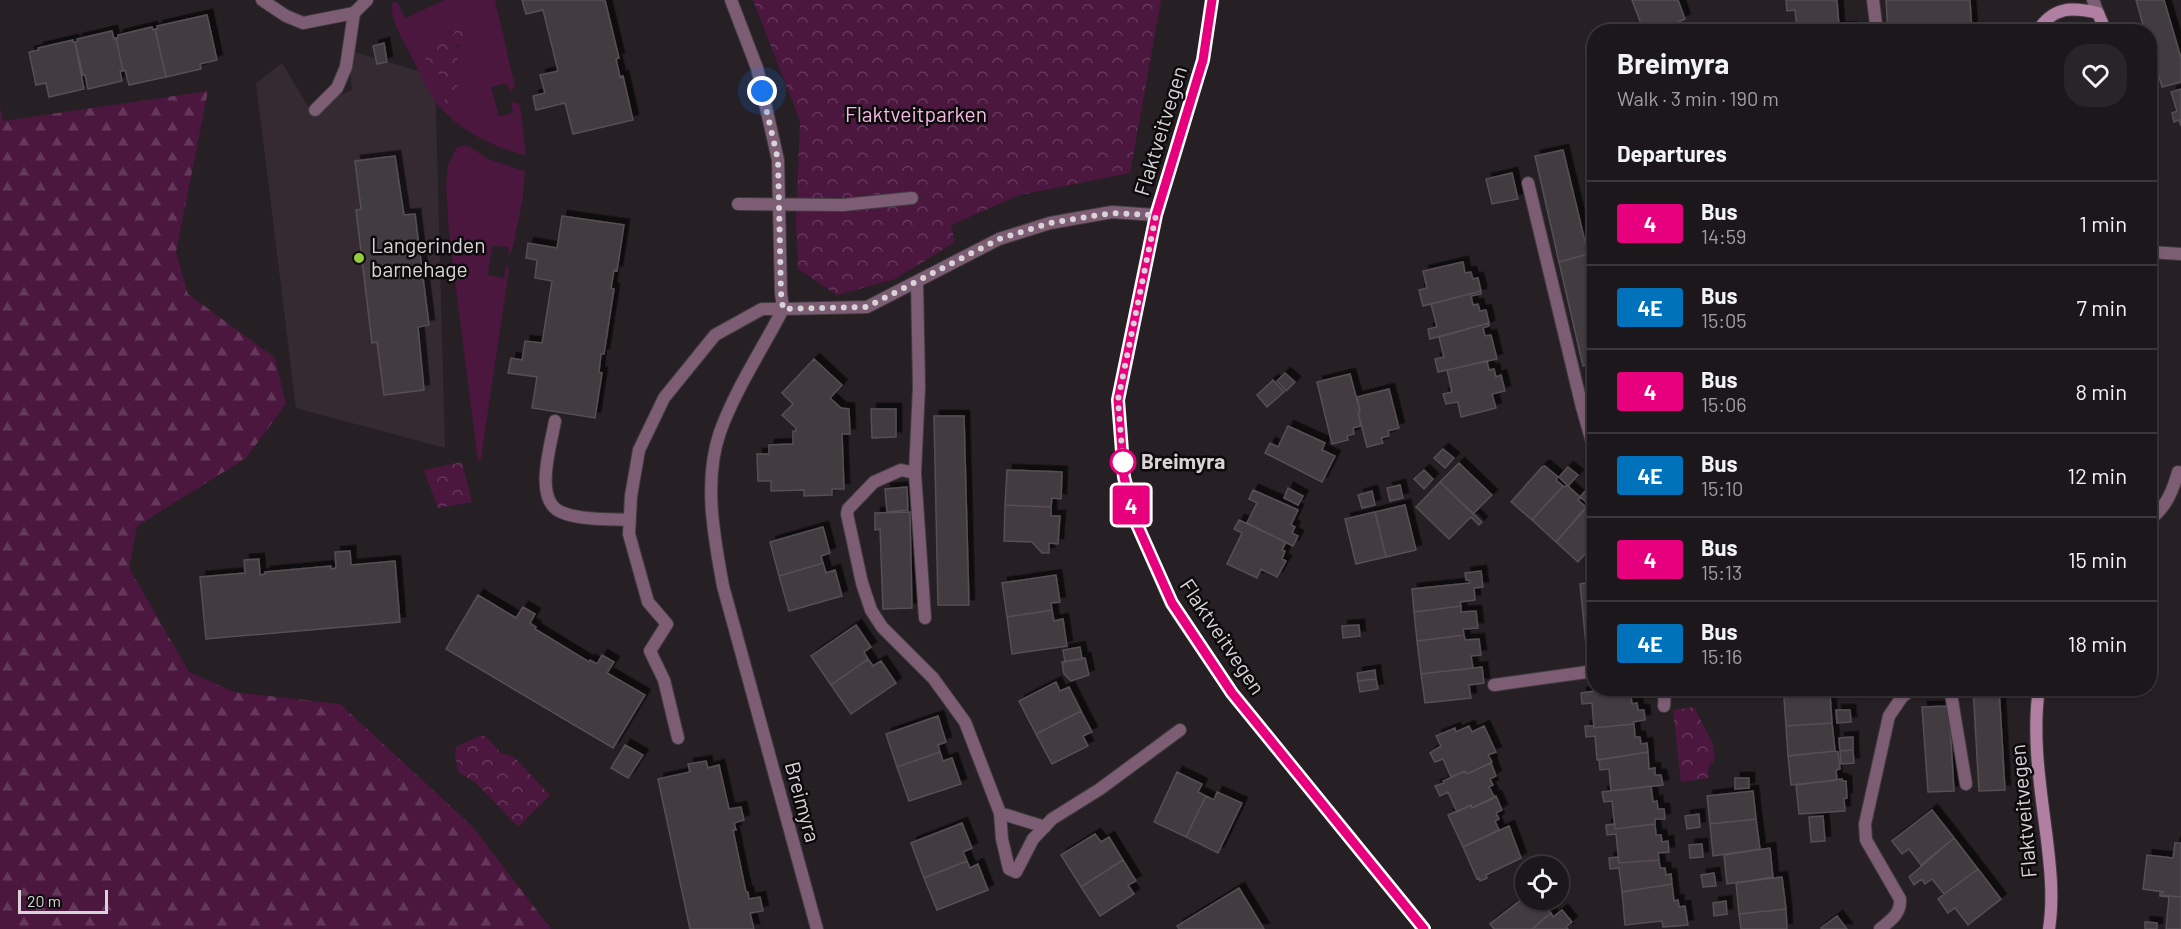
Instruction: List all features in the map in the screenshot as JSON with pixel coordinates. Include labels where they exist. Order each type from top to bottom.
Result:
[{"type":"main road","name":"Flaktveitvegen","points":[[1212,0],[1203,60],[1156,215],[1118,400],[1124,477],[1135,520],[1172,603],[1232,693],[1424,929]]},
{"type":"main road","points":[[2042,24],[2044,20],[2061,11],[2077,9],[2098,14],[2102,24]]},
{"type":"main road","name":"Flaktveitvegen","points":[[2037,696],[2038,770],[2050,866],[2052,912],[2049,929]]},
{"type":"street","points":[[262,0],[286,16],[303,23],[354,14]]},
{"type":"street","points":[[315,110],[338,88],[346,67],[354,14],[367,0]]},
{"type":"street","points":[[730,0],[749,45],[778,160],[783,309]]},
{"type":"street","points":[[1873,0],[1876,24]]},
{"type":"street","points":[[2093,0],[2098,14]]},
{"type":"street","points":[[1528,183],[1587,424]]},
{"type":"street","points":[[738,204],[843,206],[912,198]]},
{"type":"street","points":[[678,738],[664,680],[650,651],[667,624],[648,602],[629,534],[632,496],[639,450],[664,398],[715,335],[762,309],[867,307],[999,239],[1050,223],[1112,213],[1156,215]]},
{"type":"street","points":[[2157,252],[2181,254]]},
{"type":"street","points":[[917,282],[919,387],[915,473],[926,618]]},
{"type":"street","name":"Breimyra","points":[[783,309],[739,391],[721,431],[713,472],[713,528],[723,586],[817,929]]},
{"type":"street","points":[[555,421],[545,483],[545,494],[550,504],[560,512],[574,515],[630,520]]},
{"type":"street","points":[[915,473],[901,470],[874,482],[848,508],[847,514],[862,583],[871,610],[882,627],[933,678],[965,722],[1000,813],[1002,839],[1009,869],[1016,872],[1033,839],[1052,819],[1100,789],[1180,730]]},
{"type":"street","points":[[2157,512],[2165,503],[2173,488],[2178,472]]},
{"type":"street","points":[[1494,685],[1587,672]]},
{"type":"street","points":[[1664,706],[1665,696]]},
{"type":"street","points":[[1880,929],[1901,908],[1900,899],[1866,840],[1865,824],[1889,716],[1903,696]]},
{"type":"street","points":[[1951,696],[1966,784]]},
{"type":"street","points":[[1000,813],[1045,827]]},
{"type":"shaded area","name":"Langerinden barnehage","points":[[348,50],[435,76],[445,448],[296,408],[256,83],[282,63],[309,108],[352,90]]},
{"type":"green space","points":[[445,0],[495,0],[515,87],[510,92],[507,83],[491,87],[499,116],[513,113],[511,102],[520,105],[526,155],[479,137],[457,123],[439,106],[399,33],[394,21],[392,3],[397,2],[405,18]],"holes":[[[453,38],[461,44],[455,48],[446,107],[439,74],[425,60],[425,55],[429,46],[436,42],[450,42]]]},
{"type":"green space","name":"Flaktveitparken","points":[[753,0],[1161,0],[1130,173],[1020,195],[951,225],[955,242],[895,279],[837,295],[798,269],[796,222],[800,121]]},
{"type":"green space","points":[[464,28],[468,32],[468,37],[464,44],[458,44],[455,48],[458,59],[452,70],[463,104],[446,107],[439,74],[427,64],[426,51],[434,42],[441,40],[450,42],[457,29]]},
{"type":"green space","points":[[208,91],[176,252],[188,294],[275,358],[286,404],[246,458],[137,526],[129,568],[189,672],[234,692],[340,704],[473,827],[551,929],[0,929],[0,107],[3,121]]},
{"type":"green space","points":[[469,146],[488,159],[525,171],[523,198],[512,251],[508,255],[509,247],[492,246],[488,275],[504,278],[506,265],[509,270],[481,458],[478,462],[449,234],[446,184],[448,165],[457,147]]},
{"type":"green space","points":[[462,462],[472,502],[438,508],[424,470]]},
{"type":"green space","points":[[1694,707],[1713,744],[1715,759],[1708,768],[1709,778],[1681,782],[1673,710]]},
{"type":"green space","points":[[479,736],[485,736],[501,753],[514,757],[550,795],[518,827],[476,783],[458,772],[456,747]]},
{"type":"building","points":[[522,0],[605,0],[619,58],[616,59],[620,77],[623,76],[633,120],[573,134],[565,103],[536,110],[533,96],[545,93],[540,75],[558,71],[543,10],[526,14]]},
{"type":"building","points":[[1632,0],[1678,0],[1685,19],[1673,24],[1641,24]]},
{"type":"building","points":[[1786,0],[1837,0],[1839,24],[1796,24],[1795,10],[1787,11]]},
{"type":"building","points":[[1886,0],[1970,0],[1972,24],[1888,24]]},
{"type":"building","points":[[2136,0],[2164,0],[2181,58],[2181,82],[2162,87],[2157,70],[2157,24],[2143,24]]},
{"type":"building","points":[[207,15],[217,60],[200,64],[201,69],[166,77],[155,29],[158,29],[157,26]]},
{"type":"building","points":[[152,27],[153,30],[155,29],[166,77],[129,85],[125,70],[123,71],[116,38],[118,35]]},
{"type":"building","points":[[112,31],[114,39],[116,38],[123,71],[120,71],[122,81],[88,89],[75,42],[78,41],[77,39]]},
{"type":"building","points":[[73,40],[84,89],[49,97],[46,83],[36,85],[29,52]]},
{"type":"building","points":[[384,43],[387,62],[377,64],[373,46]]},
{"type":"building","points":[[2181,89],[2181,126],[2179,120],[2174,122],[2172,113],[2177,111],[2171,92]]},
{"type":"building","points":[[1563,150],[1587,254],[1559,262],[1535,156]]},
{"type":"building","points":[[395,156],[404,215],[415,214],[429,325],[418,327],[424,390],[384,395],[377,342],[372,343],[356,210],[361,209],[355,161]]},
{"type":"building","points":[[1512,173],[1518,199],[1492,204],[1486,179]]},
{"type":"building","points":[[562,216],[624,225],[617,271],[614,270],[611,288],[614,289],[604,354],[601,354],[599,372],[602,373],[595,418],[532,408],[537,377],[508,373],[511,358],[522,360],[525,341],[542,343],[552,281],[535,278],[537,260],[526,258],[528,243],[557,248]]},
{"type":"building","points":[[1587,254],[1587,365],[1583,366],[1559,262]]},
{"type":"building","points":[[1463,262],[1465,273],[1471,272],[1473,279],[1478,278],[1481,291],[1423,306],[1419,290],[1427,288],[1423,271]]},
{"type":"building","points":[[1481,291],[1481,294],[1471,296],[1473,305],[1478,304],[1480,311],[1486,310],[1489,323],[1430,339],[1428,329],[1437,327],[1431,304]]},
{"type":"building","points":[[1489,323],[1489,326],[1483,328],[1485,336],[1491,335],[1497,359],[1438,372],[1435,359],[1444,357],[1439,337]]},
{"type":"building","points":[[814,359],[842,385],[830,398],[841,408],[849,409],[850,434],[842,434],[844,489],[832,489],[832,495],[804,496],[804,490],[771,491],[771,481],[758,481],[757,454],[769,454],[769,445],[793,444],[793,431],[796,431],[796,428],[782,415],[793,404],[782,393]]},
{"type":"building","points":[[1487,361],[1489,370],[1494,369],[1496,377],[1501,375],[1505,391],[1492,394],[1496,408],[1461,417],[1458,402],[1446,404],[1443,394],[1452,392],[1447,370]]},
{"type":"building","points":[[1285,373],[1295,382],[1286,391],[1277,381]]},
{"type":"building","points":[[1350,374],[1360,411],[1358,412],[1361,426],[1353,428],[1354,434],[1347,436],[1348,440],[1332,444],[1317,382]]},
{"type":"building","points":[[1273,380],[1284,392],[1267,407],[1257,395]]},
{"type":"building","points":[[1389,389],[1399,428],[1388,431],[1389,436],[1381,438],[1383,443],[1367,447],[1358,412],[1360,411],[1357,397]]},
{"type":"building","points":[[871,409],[896,409],[896,437],[872,438]]},
{"type":"building","points":[[934,416],[964,416],[969,605],[938,605]]},
{"type":"building","points":[[1288,426],[1325,443],[1322,450],[1335,456],[1322,482],[1265,453],[1270,443],[1278,447]]},
{"type":"building","points":[[1443,449],[1454,458],[1445,468],[1434,458]]},
{"type":"building","points":[[1459,463],[1492,495],[1473,514],[1440,482]]},
{"type":"building","points":[[1545,466],[1558,477],[1556,480],[1563,486],[1532,520],[1511,502]]},
{"type":"building","points":[[1568,467],[1578,475],[1568,486],[1559,477]]},
{"type":"building","points":[[1007,470],[1062,472],[1061,499],[1052,498],[1051,507],[1005,505]]},
{"type":"building","points":[[1424,470],[1433,479],[1424,489],[1414,479]]},
{"type":"building","points":[[1440,482],[1482,522],[1479,525],[1471,517],[1449,539],[1416,507]]},
{"type":"building","points":[[1400,485],[1403,498],[1390,501],[1387,488]]},
{"type":"building","points":[[1567,485],[1580,497],[1578,500],[1586,507],[1556,542],[1532,520],[1563,486]]},
{"type":"building","points":[[907,487],[908,510],[887,512],[885,489]]},
{"type":"building","points":[[1288,488],[1303,496],[1298,505],[1284,498]]},
{"type":"building","points":[[1587,489],[1587,503],[1580,497]]},
{"type":"building","points":[[1253,490],[1298,510],[1291,525],[1295,527],[1292,533],[1298,536],[1293,546],[1247,523],[1257,503],[1249,499]]},
{"type":"building","points":[[1372,491],[1375,505],[1362,508],[1358,495]]},
{"type":"building","points":[[1005,505],[1051,507],[1051,516],[1060,516],[1058,544],[1049,543],[1049,553],[1042,553],[1032,542],[1004,541]]},
{"type":"building","points":[[1405,505],[1416,550],[1386,557],[1375,512]]},
{"type":"building","points":[[1587,507],[1587,552],[1578,562],[1556,542]]},
{"type":"building","points":[[910,512],[912,608],[883,609],[880,529],[875,530],[875,513]]},
{"type":"building","points":[[1375,512],[1386,557],[1356,564],[1345,519]]},
{"type":"building","points":[[1239,520],[1286,542],[1282,550],[1285,551],[1282,559],[1286,561],[1277,577],[1261,569],[1257,578],[1227,564],[1242,533],[1234,529]]},
{"type":"building","points":[[823,527],[830,553],[821,556],[823,563],[779,576],[770,542]]},
{"type":"building","points":[[350,551],[351,565],[395,561],[400,622],[206,639],[200,577],[245,573],[244,560],[259,559],[260,575],[265,572],[331,566],[331,569],[336,568],[335,552]]},
{"type":"building","points":[[823,563],[826,573],[835,570],[842,596],[789,611],[779,576]]},
{"type":"building","points":[[1481,571],[1483,587],[1474,588],[1475,600],[1460,602],[1461,606],[1414,612],[1412,589],[1470,583],[1466,580],[1465,573]]},
{"type":"building","points":[[1056,575],[1060,602],[1051,603],[1052,610],[1007,617],[1002,583]]},
{"type":"building","points":[[1587,583],[1587,614],[1583,614],[1580,584]]},
{"type":"building","points":[[478,595],[516,618],[523,607],[535,614],[530,623],[536,627],[535,629],[589,662],[590,660],[597,664],[602,655],[614,662],[607,673],[645,695],[613,748],[446,649]]},
{"type":"building","points":[[1461,606],[1461,612],[1476,611],[1478,628],[1463,629],[1464,635],[1417,641],[1414,612]]},
{"type":"building","points":[[1052,610],[1054,621],[1063,619],[1067,646],[1012,654],[1007,617]]},
{"type":"building","points":[[1583,614],[1587,614],[1587,645],[1586,645]]},
{"type":"building","points":[[856,625],[871,647],[864,652],[868,659],[831,685],[811,656]]},
{"type":"building","points":[[1359,625],[1360,636],[1343,638],[1342,626]]},
{"type":"building","points":[[1464,635],[1465,640],[1479,639],[1481,655],[1471,656],[1473,668],[1421,674],[1417,641]]},
{"type":"building","points":[[1080,647],[1082,659],[1065,662],[1063,650]]},
{"type":"building","points":[[1085,658],[1089,675],[1071,681],[1064,674],[1062,662]]},
{"type":"building","points":[[868,659],[873,666],[881,661],[896,683],[851,714],[831,685]]},
{"type":"building","points":[[1482,667],[1484,683],[1469,685],[1471,698],[1425,703],[1421,674]]},
{"type":"building","points":[[1375,670],[1376,679],[1358,681],[1357,673]]},
{"type":"building","points":[[1376,679],[1378,689],[1360,692],[1358,681]]},
{"type":"building","points":[[1056,682],[1060,691],[1069,687],[1081,711],[1036,734],[1019,701]]},
{"type":"building","points":[[1587,692],[1587,696],[1631,696],[1632,704],[1637,703],[1638,710],[1644,710],[1645,720],[1633,722],[1634,724],[1594,728],[1592,703],[1582,704],[1581,693]]},
{"type":"building","points":[[1830,696],[1832,723],[1786,726],[1784,698]]},
{"type":"building","points":[[1973,696],[1999,696],[2005,790],[1979,791]]},
{"type":"building","points":[[1949,706],[1954,791],[1928,792],[1922,707]]},
{"type":"building","points":[[1836,710],[1850,710],[1851,722],[1837,723]]},
{"type":"building","points":[[1081,711],[1092,732],[1083,736],[1088,746],[1052,764],[1036,734]]},
{"type":"building","points":[[938,716],[946,742],[938,745],[940,752],[897,767],[886,734]]},
{"type":"building","points":[[1832,723],[1835,751],[1788,756],[1786,726]]},
{"type":"building","points":[[1634,724],[1635,737],[1640,737],[1641,744],[1647,743],[1648,752],[1597,760],[1595,736],[1586,737],[1585,726],[1594,726],[1594,728]]},
{"type":"building","points":[[1469,726],[1472,732],[1484,726],[1496,752],[1488,755],[1492,762],[1467,774],[1465,771],[1451,777],[1443,759],[1435,762],[1430,753],[1441,746],[1436,736],[1455,728],[1456,732]]},
{"type":"building","points":[[1853,737],[1853,750],[1840,751],[1839,738]]},
{"type":"building","points":[[625,745],[643,755],[628,778],[611,768]]},
{"type":"building","points":[[1853,750],[1854,763],[1841,764],[1840,751]]},
{"type":"building","points":[[940,752],[943,761],[952,758],[961,784],[909,801],[897,767]]},
{"type":"building","points":[[1648,752],[1649,769],[1655,768],[1655,775],[1661,775],[1663,785],[1611,791],[1609,769],[1600,770],[1599,760]]},
{"type":"building","points":[[1838,752],[1840,769],[1836,770],[1837,780],[1791,785],[1788,756]]},
{"type":"building","points":[[706,761],[708,768],[719,765],[729,809],[741,807],[744,820],[734,823],[736,830],[733,830],[746,892],[748,892],[749,899],[760,897],[763,911],[750,913],[754,929],[690,929],[658,779],[690,772],[688,764]]},
{"type":"building","points":[[1491,763],[1496,776],[1490,779],[1493,785],[1489,787],[1495,798],[1457,812],[1448,792],[1440,796],[1435,786],[1465,771],[1467,774]]},
{"type":"building","points":[[1177,772],[1202,784],[1198,792],[1206,796],[1186,837],[1154,822]]},
{"type":"building","points":[[1735,778],[1749,778],[1749,788],[1735,789]]},
{"type":"building","points":[[1842,779],[1846,781],[1845,811],[1799,814],[1796,785]]},
{"type":"building","points":[[1651,786],[1653,802],[1657,801],[1658,809],[1664,809],[1665,819],[1655,819],[1655,824],[1615,829],[1612,801],[1604,802],[1602,792]]},
{"type":"building","points":[[1753,791],[1756,819],[1710,824],[1707,796]]},
{"type":"building","points":[[1217,792],[1242,803],[1218,853],[1186,837],[1206,796],[1214,800]]},
{"type":"building","points":[[1496,796],[1502,810],[1496,813],[1499,819],[1495,821],[1499,830],[1463,847],[1448,815],[1471,805],[1472,808]]},
{"type":"building","points":[[1932,810],[1954,838],[1921,865],[1909,849],[1902,854],[1892,841]]},
{"type":"building","points":[[1699,814],[1700,827],[1687,829],[1685,816]]},
{"type":"building","points":[[1823,816],[1825,841],[1811,842],[1809,817]]},
{"type":"building","points":[[1756,819],[1760,849],[1713,856],[1710,824]]},
{"type":"building","points":[[962,823],[972,848],[963,852],[967,861],[924,878],[911,843]]},
{"type":"building","points":[[1615,824],[1615,829],[1655,824],[1656,835],[1661,835],[1662,842],[1668,841],[1669,852],[1658,853],[1659,860],[1619,863],[1616,834],[1607,835],[1606,825]]},
{"type":"building","points":[[1509,826],[1520,856],[1515,856],[1515,861],[1486,875],[1487,878],[1480,881],[1463,847]]},
{"type":"building","points":[[1095,834],[1101,842],[1109,837],[1123,860],[1081,887],[1061,855]]},
{"type":"building","points":[[1954,838],[1978,869],[1944,894],[1932,879],[1925,884],[1922,879],[1914,885],[1909,877]]},
{"type":"building","points":[[2175,843],[2181,843],[2181,897],[2160,895],[2164,892],[2143,889],[2147,855],[2173,858]]},
{"type":"building","points":[[1702,844],[1703,857],[1690,858],[1689,845]]},
{"type":"building","points":[[1770,848],[1773,877],[1727,884],[1724,855]]},
{"type":"building","points":[[1618,857],[1619,863],[1659,860],[1660,868],[1665,868],[1666,875],[1671,874],[1672,884],[1622,892],[1619,868],[1610,869],[1609,858]]},
{"type":"building","points":[[1123,860],[1136,881],[1128,885],[1134,894],[1100,916],[1081,887]]},
{"type":"building","points":[[967,861],[970,868],[978,864],[988,890],[937,910],[924,878]]},
{"type":"building","points":[[1978,869],[2001,899],[1968,925],[1955,908],[1948,913],[1938,899]]},
{"type":"building","points":[[1714,873],[1716,886],[1703,887],[1701,875]]},
{"type":"building","points":[[1782,877],[1786,909],[1739,914],[1736,883]]},
{"type":"building","points":[[1672,884],[1674,901],[1678,900],[1679,907],[1685,906],[1688,925],[1663,927],[1662,921],[1625,925],[1622,892]]},
{"type":"building","points":[[1239,888],[1264,929],[1179,929],[1177,926]]},
{"type":"building","points":[[2160,895],[2181,897],[2181,929],[2166,929],[2169,897]]},
{"type":"building","points":[[1726,901],[1727,914],[1714,916],[1713,903]]},
{"type":"building","points":[[1515,905],[1515,910],[1548,910],[1551,913],[1532,929],[1494,929],[1490,924]]},
{"type":"building","points":[[1786,909],[1787,929],[1741,929],[1739,914]]},
{"type":"building","points":[[1562,910],[1572,922],[1566,927],[1568,929],[1532,929],[1551,913],[1553,917]]},
{"type":"building","points":[[1837,916],[1847,929],[1821,928]]},
{"type":"building","points":[[2145,922],[2157,923],[2157,929],[2145,929]]},
{"type":"bus line","name":"4","points":[[1212,0],[1203,60],[1156,215],[1125,360],[1118,400],[1124,477],[1135,520],[1172,603],[1232,693],[1274,741],[1424,929]]},
{"type":"place","name":"Langerinden barnehage","points":[[359,258]]},
{"type":"place","name":"Breimyra","points":[[1123,462]]},
{"type":"route","points":[[762,91],[778,160],[783,309],[867,307],[999,239],[1050,223],[1112,213],[1156,215],[1118,400],[1123,462]]}]
